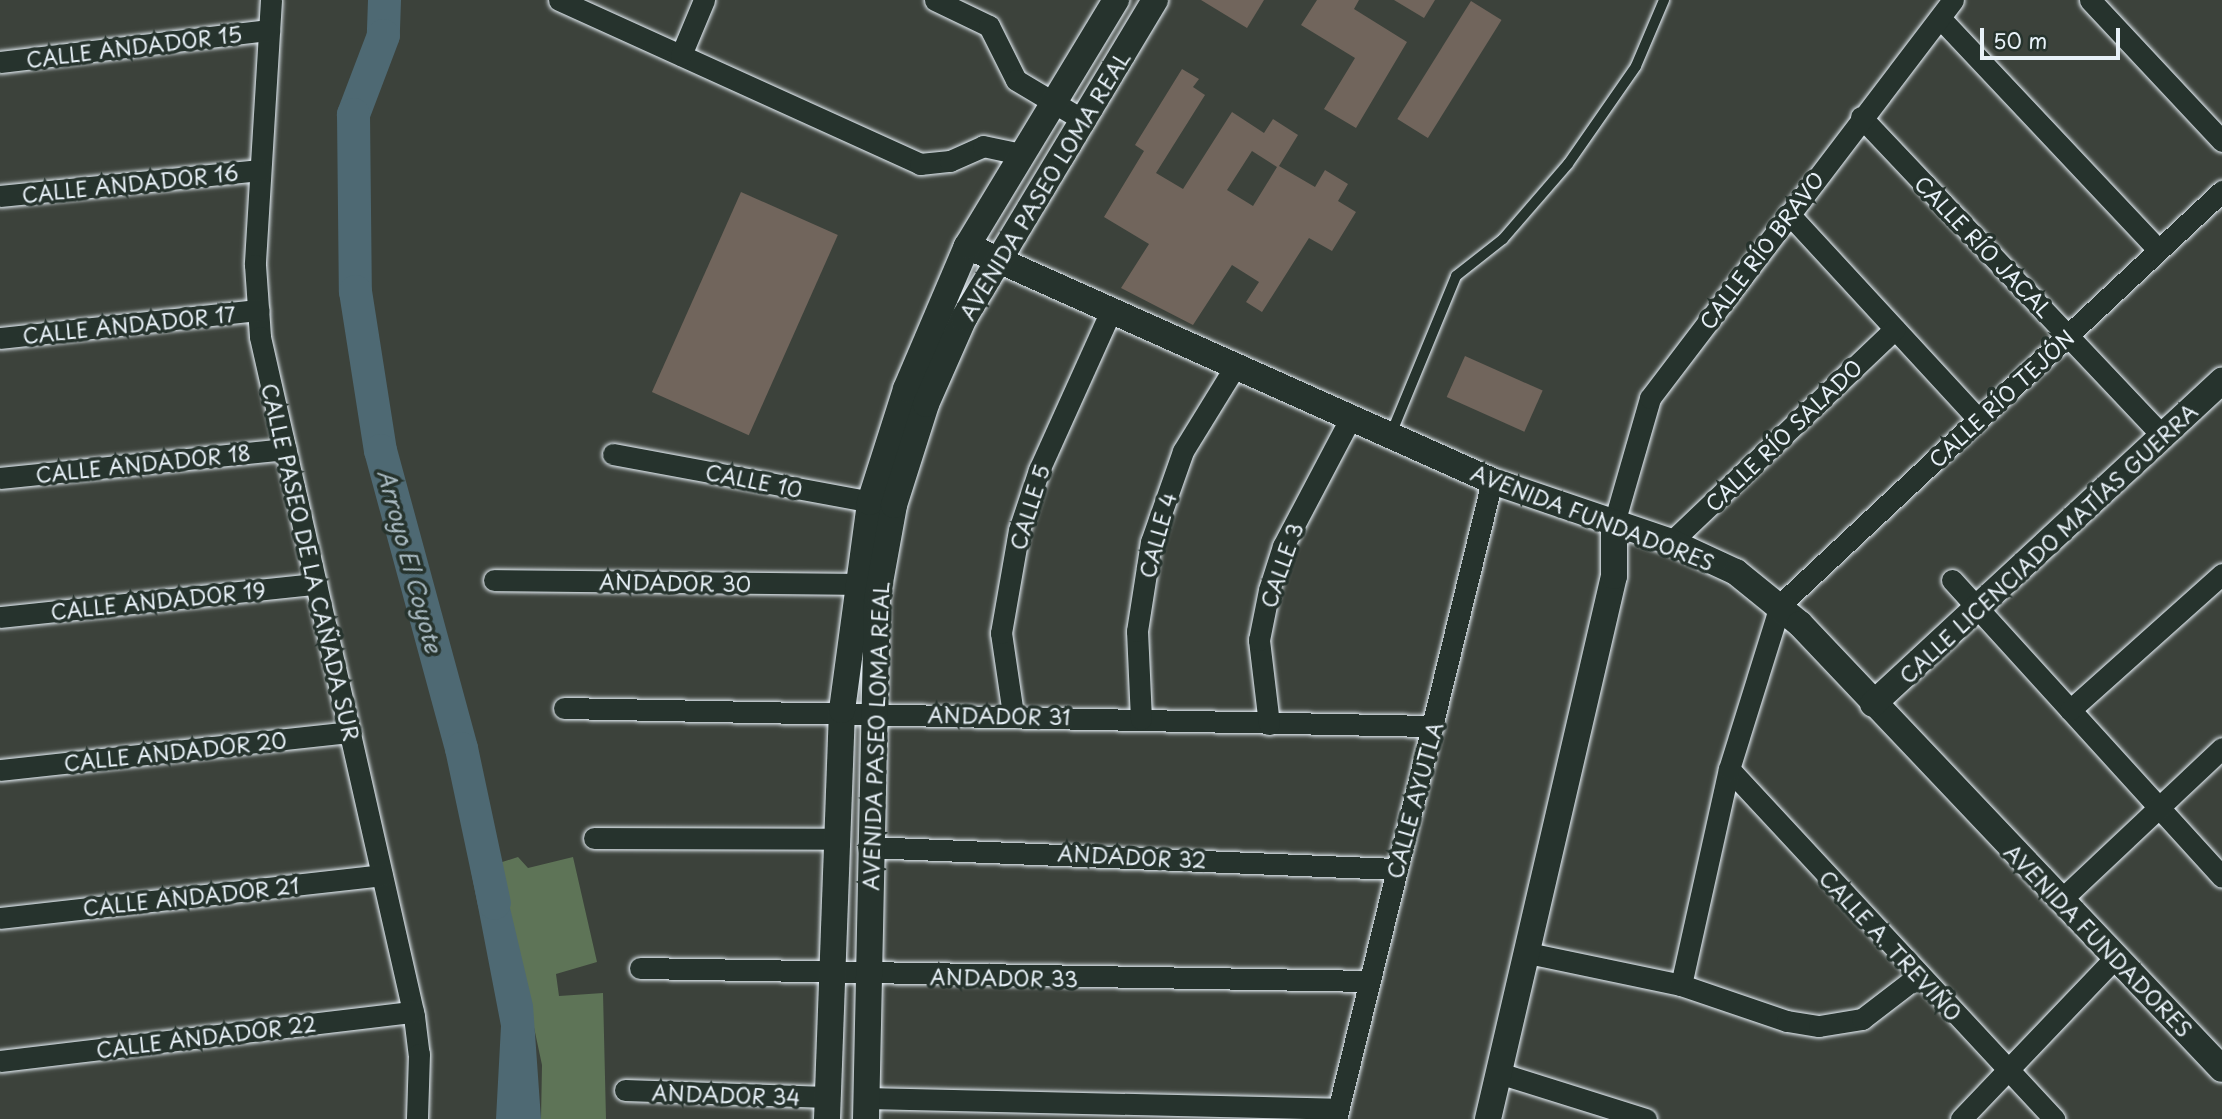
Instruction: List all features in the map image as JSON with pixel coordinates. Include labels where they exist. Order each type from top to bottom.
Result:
[{"type":"street","name":"CALLE PASEO DE LA CAÑADA SUR","points":[[271,0],[260,170],[258,310],[285,449],[413,1012],[419,1054],[417,1119]]},
{"type":"street","points":[[559,0],[920,164],[950,161],[983,146],[1021,154]]},
{"type":"street","points":[[681,55],[704,0]]},
{"type":"street","points":[[935,0],[989,26],[1016,80],[1055,99],[1083,120]]},
{"type":"street","name":"AVENIDA PASEO LOMA REAL","points":[[827,1108],[834,839],[842,710],[855,584],[899,448],[935,313],[967,246],[1115,0]]},
{"type":"street","name":"AVENIDA PASEO LOMA REAL","points":[[899,448],[946,355],[1154,0]]},
{"type":"street","name":"CALLE RÍO BRAVO","points":[[1614,523],[1650,398],[1861,117],[1953,0]]},
{"type":"street","points":[[2090,0],[2222,141]]},
{"type":"street","points":[[1940,18],[2158,249]]},
{"type":"street","name":"CALLE ANDADOR 15","points":[[0,62],[269,30]]},
{"type":"street","name":"CALLE RÍO JACAL","points":[[1861,117],[2163,436]]},
{"type":"street","name":"CALLE ANDADOR 16","points":[[0,196],[260,170]]},
{"type":"street","name":"CALLE RÍO TEJÓN","points":[[1780,605],[2222,191]]},
{"type":"street","points":[[1789,214],[1978,419]]},
{"type":"street","name":"AVENIDA FUNDADORES","points":[[967,246],[1110,313],[1492,481],[1671,542],[1736,572],[1780,605],[1963,802],[2064,897],[2116,957],[2222,1069]]},
{"type":"street","name":"CALLE ANDADOR 17","points":[[0,338],[258,310]]},
{"type":"street","name":"CALLE 5","points":[[1013,714],[1001,633],[1019,530],[1039,470],[1110,313]]},
{"type":"street","name":"CALLE RÍO SALADO","points":[[1671,542],[1895,329]]},
{"type":"street","name":"CALLE 4","points":[[1141,719],[1137,631],[1151,542],[1183,451],[1234,368]]},
{"type":"street","name":"CALLE LICENCIADO MATÍAS GUERRA","points":[[1873,704],[1979,609],[2222,381]]},
{"type":"street","name":"CALLE 3","points":[[1269,724],[1259,640],[1269,590],[1283,546],[1350,419]]},
{"type":"street","name":"CALLE ANDADOR 18","points":[[0,478],[285,449]]},
{"type":"street","name":"CALLE 10","points":[[613,454],[882,503]]},
{"type":"street","name":"CALLE AYUTLA","points":[[1337,1114],[1492,481]]},
{"type":"street","name":"AVENIDA PASEO LOMA REAL","points":[[866,1109],[869,847],[877,712],[877,599],[882,503]]},
{"type":"street","points":[[1488,1119],[1614,576],[1614,523]]},
{"type":"street","points":[[2070,710],[2222,574]]},
{"type":"street","name":"ANDADOR 30","points":[[494,580],[855,584]]},
{"type":"street","points":[[1952,580],[2222,877]]},
{"type":"street","name":"CALLE ANDADOR 19","points":[[0,617],[316,584]]},
{"type":"street","points":[[1681,985],[1729,769],[1780,605]]},
{"type":"street","name":"ANDADOR 31","points":[[564,708],[842,710],[1269,724],[1433,726]]},
{"type":"street","name":"CALLE ANDADOR 20","points":[[0,770],[350,732]]},
{"type":"street","points":[[2064,897],[2222,748]]},
{"type":"street","name":"CALLE A. TREVIÑO","points":[[1729,769],[1918,976],[2054,1119]]},
{"type":"street","points":[[594,838],[834,839]]},
{"type":"street","name":"ANDADOR 32","points":[[869,847],[1395,869]]},
{"type":"street","name":"CALLE ANDADOR 21","points":[[0,918],[382,875]]},
{"type":"street","points":[[1528,953],[1681,985],[1787,1021],[1839,1026],[1885,1006],[1918,976]]},
{"type":"street","points":[[1961,1119],[2116,957]]},
{"type":"street","name":"ANDADOR 33","points":[[640,968],[831,975],[1369,981]]},
{"type":"street","name":"CALLE ANDADOR 22","points":[[0,1061],[413,1012]]},
{"type":"street","points":[[1499,1073],[1641,1118]]},
{"type":"street","name":"ANDADOR 34","points":[[625,1090],[827,1108]]},
{"type":"street","points":[[866,1109],[1337,1114]]},
{"type":"lane","points":[[1390,436],[1456,276],[1503,239],[1568,164],[1636,66],[1664,0]]},
{"type":"green space","points":[[518,857],[528,868],[573,857],[597,962],[556,974],[559,996],[603,993],[606,1119],[541,1119],[542,1065],[499,863]]},
{"type":"water","points":[[498,857],[533,1005],[541,1119],[496,1119],[501,1026],[470,865]]},
{"type":"building","points":[[1201,0],[1264,0],[1247,28]]},
{"type":"building","points":[[1317,0],[1359,0],[1354,9],[1407,42],[1356,128],[1324,109],[1355,58],[1301,25]]},
{"type":"building","points":[[1394,0],[1435,0],[1424,18]]},
{"type":"building","points":[[1471,1],[1502,20],[1428,138],[1397,119]]},
{"type":"building","points":[[1182,69],[1199,79],[1193,87],[1205,95],[1156,173],[1183,189],[1232,112],[1264,133],[1273,119],[1298,135],[1279,166],[1315,187],[1325,170],[1348,184],[1338,201],[1356,212],[1332,251],[1309,238],[1262,312],[1246,302],[1259,282],[1232,265],[1193,325],[1121,288],[1149,244],[1104,217],[1144,151],[1135,145]],"holes":[[[1252,151],[1277,167],[1253,206],[1227,190]]]},
{"type":"building","points":[[741,192],[838,235],[749,435],[652,392]]},
{"type":"building","points":[[1465,356],[1543,391],[1524,432],[1447,397]]},
{"type":"waterway","name":"Arroyo El Coyote","points":[[384,0],[383,35],[353,114],[355,291],[380,450],[461,748],[494,903]]}]
